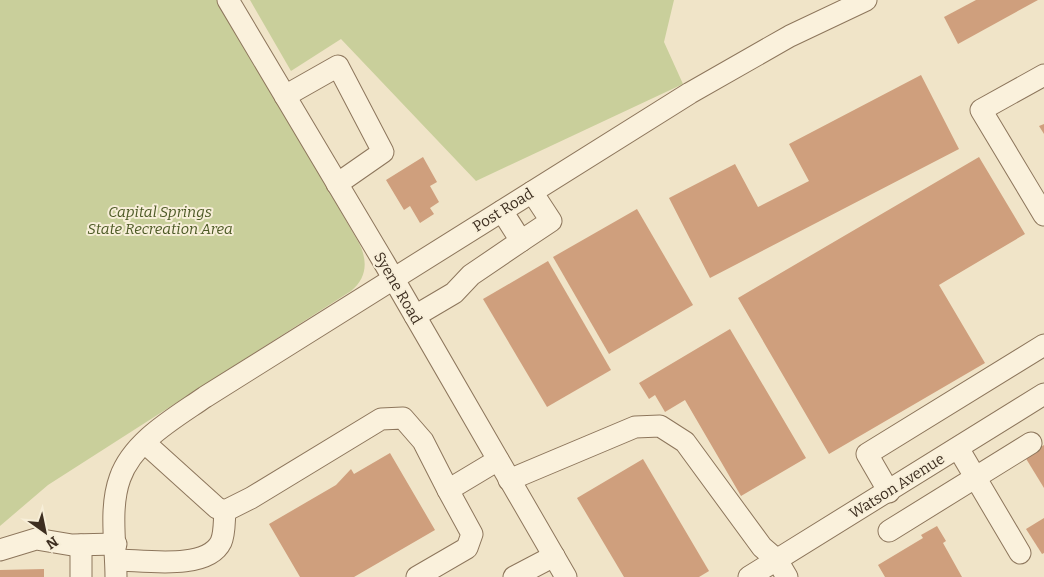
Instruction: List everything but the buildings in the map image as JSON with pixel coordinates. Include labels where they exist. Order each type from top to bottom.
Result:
[{"type":"street","name":"Syene Road","points":[[228,0],[415,316],[566,577]]},
{"type":"street","name":"Post Road","points":[[116,560],[115,502],[120,478],[128,463],[145,443],[205,397],[754,55],[812,24],[866,0]]},
{"type":"street","points":[[285,96],[338,66],[384,152],[337,184]]},
{"type":"street","points":[[1044,75],[981,110],[1044,215]]},
{"type":"street","points":[[415,316],[454,293],[471,275],[552,221],[532,192]]},
{"type":"street","points":[[502,211],[521,241]]},
{"type":"street","points":[[889,492],[867,454],[1044,345]]},
{"type":"street","name":"Watson Avenue","points":[[748,577],[782,568],[889,492],[1044,394]]},
{"type":"street","points":[[145,443],[217,508],[225,511],[251,498],[381,419],[403,418],[423,441],[472,534],[467,548],[417,577]]},
{"type":"street","points":[[510,480],[635,427],[660,426],[685,442],[762,547],[782,568]]},
{"type":"street","points":[[889,531],[1031,443]]},
{"type":"street","points":[[958,448],[1020,553]]},
{"type":"street","points":[[448,490],[498,460]]},
{"type":"street","points":[[0,550],[36,539],[81,545],[116,560],[194,561],[213,552],[221,541],[225,511]]},
{"type":"street","points":[[81,545],[81,577]]},
{"type":"street","points":[[514,577],[554,556]]},
{"type":"green space","name":"Capital Springs State Recreation Area","points":[[0,0],[218,0],[359,243],[365,263],[360,281],[351,291],[48,485],[0,526]]},
{"type":"green space","points":[[250,0],[674,0],[664,42],[683,84],[476,181],[341,39],[291,71]]}]
